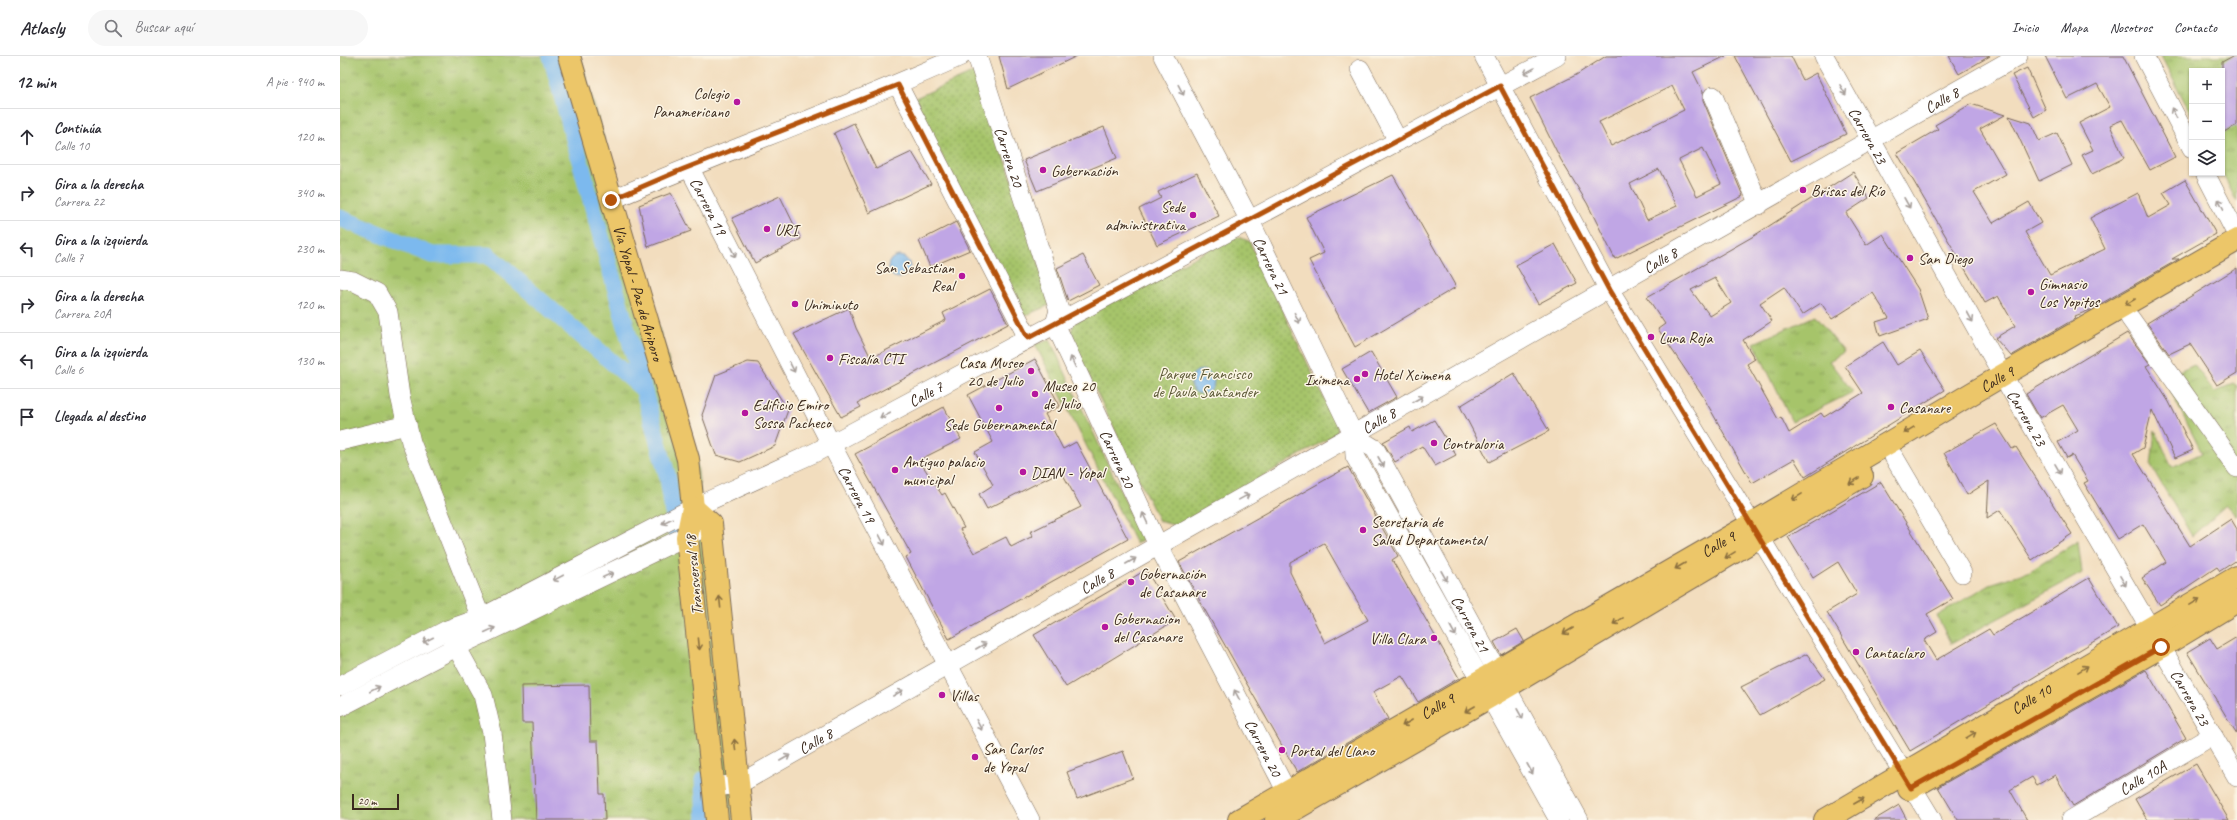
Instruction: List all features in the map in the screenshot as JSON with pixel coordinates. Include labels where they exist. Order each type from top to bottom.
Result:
[{"type":"main road","name":"Via Yopal - Paz de Ariporo","points":[[569,56],[688,459],[692,508]]},
{"type":"main road","name":"Calle 9","points":[[1276,820],[1294,807],[1493,684],[1754,532],[2237,240]]},
{"type":"main road","name":"Calle 9","points":[[1754,532],[1894,457],[2006,381],[2130,318],[2237,256]]},
{"type":"main road","name":"Transversal 18","points":[[692,508],[711,524],[742,820]]},
{"type":"main road","name":"Transversal 18","points":[[692,508],[688,537],[717,820]]},
{"type":"main road","name":"Calle 10","points":[[2156,638],[2237,577]]},
{"type":"main road","name":"Calle 10","points":[[1825,820],[1907,782],[2156,638],[2237,601]]},
{"type":"main road","name":"Calle 10","points":[[1856,820],[1907,782]]},
{"type":"main road","name":"Calle 9","points":[[1238,820],[1294,807]]},
{"type":"street","points":[[611,200],[689,167],[898,85],[961,56]]},
{"type":"street","name":"Carrera 20","points":[[978,56],[1059,310],[1055,324],[1158,545],[1294,807]]},
{"type":"street","name":"Carrera 21","points":[[1163,56],[1249,219],[1354,436],[1374,449],[1493,684],[1559,820]]},
{"type":"street","points":[[1484,56],[1609,290],[1754,532],[1907,782],[1932,820]]},
{"type":"street","name":"Calle 7","points":[[340,686],[447,630],[481,618],[692,508],[816,452],[1249,219],[1557,56]]},
{"type":"street","name":"Carrera 23","points":[[1824,56],[2006,381],[2237,777]]},
{"type":"street","name":"Calle 8","points":[[739,784],[1158,545],[1354,436],[1872,141],[2018,56]]},
{"type":"street","points":[[2144,56],[2189,142]]},
{"type":"street","points":[[1360,69],[1398,141]]},
{"type":"street","points":[[898,85],[1028,338]]},
{"type":"street","points":[[1713,96],[1759,205]]},
{"type":"street","name":"Carrera 19","points":[[689,167],[831,444],[947,666],[1030,820]]},
{"type":"street","points":[[2207,176],[2237,235]]},
{"type":"street","points":[[340,279],[353,282],[377,293],[388,312],[400,396],[411,442],[481,618]]},
{"type":"street","points":[[2130,318],[2237,468]]},
{"type":"street","points":[[340,441],[407,425]]},
{"type":"street","points":[[1894,457],[1962,573]]},
{"type":"street","points":[[340,707],[456,647],[688,537],[711,524]]},
{"type":"street","points":[[447,630],[483,695],[492,733],[502,820]]},
{"type":"street","name":"Carrera 21","points":[[1493,684],[1579,820]]},
{"type":"street","name":"Calle 10A","points":[[2071,820],[2213,736]]},
{"type":"street","points":[[714,787],[739,784]]},
{"type":"green space","points":[[340,56],[580,56],[696,455],[739,820],[340,820]]},
{"type":"green space","points":[[2161,56],[2237,56],[2237,202],[2224,176],[2225,176],[2225,68],[2189,68],[2189,110]]},
{"type":"green space","points":[[977,71],[1052,304],[1024,316],[913,99]]},
{"type":"green space","name":"Parque Francisco de Paula Santander","points":[[1235,236],[1249,241],[1337,425],[1336,434],[1177,526],[1159,521],[1070,337],[1074,321]]},
{"type":"green space","points":[[1815,316],[1844,352],[1829,361],[1853,392],[1792,422],[1754,343]]},
{"type":"green space","points":[[1050,340],[1143,539],[1136,544],[1035,344]]},
{"type":"green space","points":[[2194,364],[2214,392],[2234,384],[2237,386],[2237,517],[2226,505],[2192,536],[2151,466],[2155,430],[2172,467],[2202,453],[2164,378]]},
{"type":"green space","points":[[2078,541],[2082,573],[1951,644],[1937,616],[1990,584],[2030,571]]},
{"type":"water","points":[[899,256],[903,257],[909,263],[909,271],[903,277],[899,278],[895,277],[889,271],[888,267],[889,263],[895,257]]},
{"type":"water","points":[[1202,370],[1211,373],[1214,382],[1211,391],[1202,394],[1193,391],[1190,382],[1193,373]]},
{"type":"building","points":[[999,56],[1077,56],[1008,89]]},
{"type":"building","points":[[1606,56],[1726,56],[1693,72],[1703,92],[1703,100],[1743,196],[1615,259],[1587,203],[1561,160],[1530,98],[1576,75]],"holes":[[[1672,86],[1684,110],[1611,146],[1599,122]],[[1703,148],[1721,184],[1697,196],[1679,160]],[[1659,169],[1677,206],[1647,220],[1630,184]]]},
{"type":"building","points":[[1735,56],[1791,56],[1803,80],[1816,73],[1846,134],[1791,161]]},
{"type":"building","points":[[1949,56],[1990,56],[1959,74]]},
{"type":"building","points":[[2045,56],[2123,56],[2175,157],[2150,170],[2122,120],[2110,125],[2124,158],[2092,174],[2082,155],[2093,150],[2079,123],[2110,107],[2097,84],[2067,99]]},
{"type":"building","points":[[2233,56],[2237,56],[2237,125],[2225,131],[2225,68],[2222,68],[2222,62]]},
{"type":"building","points":[[2027,68],[2046,110],[2034,117],[2012,75]]},
{"type":"building","points":[[1971,104],[2005,115],[1980,129],[2006,174],[1974,192],[1993,223],[2029,202],[2041,223],[2025,232],[2050,275],[2105,249],[2090,218],[2138,193],[2148,218],[2171,205],[2163,193],[2185,180],[2216,234],[2172,259],[2179,259],[2090,310],[2075,316],[2076,318],[2011,356],[1995,338],[2015,326],[1998,296],[1985,303],[1897,153],[1938,129],[1935,125]]},
{"type":"building","points":[[2009,116],[2031,123],[2039,141],[2057,133],[2072,165],[2039,181]]},
{"type":"building","points":[[854,123],[876,169],[912,152],[931,184],[869,213],[834,133]]},
{"type":"building","points":[[1104,127],[1117,158],[1037,191],[1024,160]]},
{"type":"building","points":[[1853,172],[1869,198],[1846,213],[1866,245],[1883,234],[1918,289],[1928,319],[1880,336],[1876,322],[1889,318],[1873,293],[1832,319],[1821,303],[1802,315],[1784,287],[1760,303],[1772,321],[1743,340],[1755,359],[1747,364],[1778,419],[1781,417],[1789,433],[1821,413],[1824,417],[1863,393],[1845,366],[1883,342],[1897,365],[1920,351],[1945,390],[1805,477],[1794,459],[1752,483],[1701,393],[1658,329],[1665,324],[1647,297],[1752,237]],"holes":[[[1715,278],[1731,303],[1710,316],[1691,290]]]},
{"type":"building","points":[[1197,173],[1219,216],[1157,245],[1139,209],[1161,198],[1158,192]]},
{"type":"building","points":[[1393,175],[1456,287],[1355,347],[1309,260],[1324,253],[1306,217]]},
{"type":"building","points":[[671,193],[691,231],[648,247],[639,205]]},
{"type":"building","name":"URI","points":[[780,196],[801,239],[755,263],[732,218]]},
{"type":"building","points":[[956,222],[970,250],[930,267],[919,241]]},
{"type":"building","points":[[1555,244],[1577,283],[1538,304],[1516,265]]},
{"type":"building","points":[[1083,255],[1099,285],[1068,301],[1057,268]]},
{"type":"building","points":[[2237,268],[2237,373],[2217,385],[2190,344],[2169,354],[2147,323]]},
{"type":"building","points":[[990,289],[1008,324],[858,403],[861,407],[841,417],[794,334],[849,308],[856,328],[871,358],[946,320],[943,313]]},
{"type":"building","points":[[2127,333],[2150,364],[2146,366],[2169,402],[2193,450],[2175,458],[2152,410],[2143,448],[2133,454],[2190,546],[2231,519],[2237,529],[2237,560],[2220,571],[2217,567],[2160,605],[2142,578],[2166,562],[2143,524],[2118,539],[2084,483],[2088,481],[2072,455],[2067,458],[2058,442],[2078,430],[2063,405],[2040,418],[2026,394]]},
{"type":"building","name":"Hotel Xcimena","points":[[1371,352],[1397,397],[1368,413],[1342,369]]},
{"type":"building","points":[[1035,359],[1060,406],[1045,414],[1063,449],[1076,442],[1128,539],[949,639],[906,557],[911,554],[855,454],[944,407],[961,439],[919,460],[942,495],[945,493],[964,528],[960,529],[974,553],[1006,537],[1011,547],[1033,536],[1030,532],[1081,507],[1061,471],[987,509],[979,494],[993,485],[975,452],[993,442],[968,395]]},
{"type":"building","name":"Edificio Emiro Sossa Pacheco","points":[[748,362],[758,363],[788,410],[775,446],[740,462],[716,455],[702,415],[716,375]]},
{"type":"building","points":[[1514,373],[1549,431],[1489,462],[1460,406]]},
{"type":"building","points":[[1434,420],[1456,455],[1435,466],[1422,446],[1395,462],[1383,442],[1410,427],[1412,432]]},
{"type":"building","points":[[1996,424],[2012,449],[2016,447],[2072,534],[2032,560],[2000,510],[1987,518],[1989,481],[1967,495],[1944,453]]},
{"type":"building","points":[[1348,467],[1398,556],[1392,560],[1459,678],[1418,702],[1402,676],[1373,692],[1388,719],[1297,772],[1179,562]],"holes":[[[1324,543],[1368,620],[1325,643],[1290,572],[1290,562]]]},
{"type":"building","points":[[1881,482],[1953,599],[1927,614],[1937,632],[1924,640],[1936,660],[1989,629],[1993,635],[2089,578],[2118,627],[1910,751],[1827,612],[1857,594],[1838,562],[1813,578],[1788,537]]},
{"type":"building","name":"Gobernacion del Casanare","points":[[1146,570],[1176,620],[1066,687],[1034,635]]},
{"type":"building","points":[[1517,629],[1524,641],[1501,655],[1494,642]]},
{"type":"building","points":[[2237,637],[2237,734],[2187,652],[2210,638],[2217,649]]},
{"type":"building","points":[[1807,654],[1825,679],[1760,715],[1741,687]]},
{"type":"building","points":[[2146,670],[2186,738],[2073,806],[2055,775],[2037,785],[2032,777],[2010,790],[2027,820],[1958,820],[1938,787]]},
{"type":"building","points":[[589,685],[590,741],[598,741],[600,794],[604,794],[605,820],[536,820],[532,723],[522,723],[521,686]]},
{"type":"building","points":[[1123,751],[1133,778],[1077,799],[1067,772]]},
{"type":"building","points":[[2196,764],[2229,820],[2147,820],[2135,799]]},
{"type":"building","points":[[1899,805],[1907,820],[1874,820]]},
{"type":"waterway","points":[[551,56],[668,478],[676,532]]},
{"type":"waterway","points":[[340,218],[432,255],[488,255],[643,389]]},
{"type":"waterway","points":[[703,780],[705,820]]},
{"type":"place","name":"Colegio Panamericano","points":[[737,102]]},
{"type":"place","name":"Gobernación","points":[[1043,170]]},
{"type":"place","name":"Brisas del Río","points":[[1803,190]]},
{"type":"place","name":"Sede administrativa","points":[[1193,215]]},
{"type":"place","name":"URI","points":[[767,229]]},
{"type":"place","name":"San Diego","points":[[1910,258]]},
{"type":"place","name":"San Sebastian Real","points":[[962,276]]},
{"type":"place","name":"Gimnasio Los Yopitos","points":[[2031,292]]},
{"type":"place","name":"Uniminuto","points":[[795,304]]},
{"type":"place","name":"Luna Roja","points":[[1651,337]]},
{"type":"place","name":"Fiscalía CTI","points":[[830,358]]},
{"type":"place","name":"Casa Museo 20 de Julio","points":[[1031,371]]},
{"type":"place","name":"Hotel Xcimena","points":[[1365,374]]},
{"type":"place","name":"Iximena","points":[[1357,379]]},
{"type":"place","name":"Museo 20 de Julio","points":[[1035,394]]},
{"type":"place","name":"Casanare","points":[[1891,407]]},
{"type":"place","name":"Sede Gubernamental","points":[[999,408]]},
{"type":"place","name":"Edificio Emiro Sossa Pacheco","points":[[745,413]]},
{"type":"place","name":"Contraloria","points":[[1434,443]]},
{"type":"place","name":"Antiguo palacio municipal","points":[[895,470]]},
{"type":"place","name":"DIAN - Yopal","points":[[1023,472]]},
{"type":"place","name":"Secretaria de Salud Departamental","points":[[1363,530]]},
{"type":"place","name":"Gobernación de Casanare","points":[[1131,582]]},
{"type":"place","name":"Gobernacion del Casanare","points":[[1105,627]]},
{"type":"place","name":"Villa Clara","points":[[1434,638]]},
{"type":"place","name":"Cantaclaro","points":[[1856,652]]},
{"type":"place","name":"Villas","points":[[942,695]]},
{"type":"place","name":"Portal del Llano","points":[[1282,750]]},
{"type":"place","name":"San Carlos de Yopal","points":[[975,757]]},
{"type":"route","points":[[611,200],[681,170],[898,85],[1028,338],[1500,86],[1609,290],[1750,525],[1911,788],[2161,647]]}]
